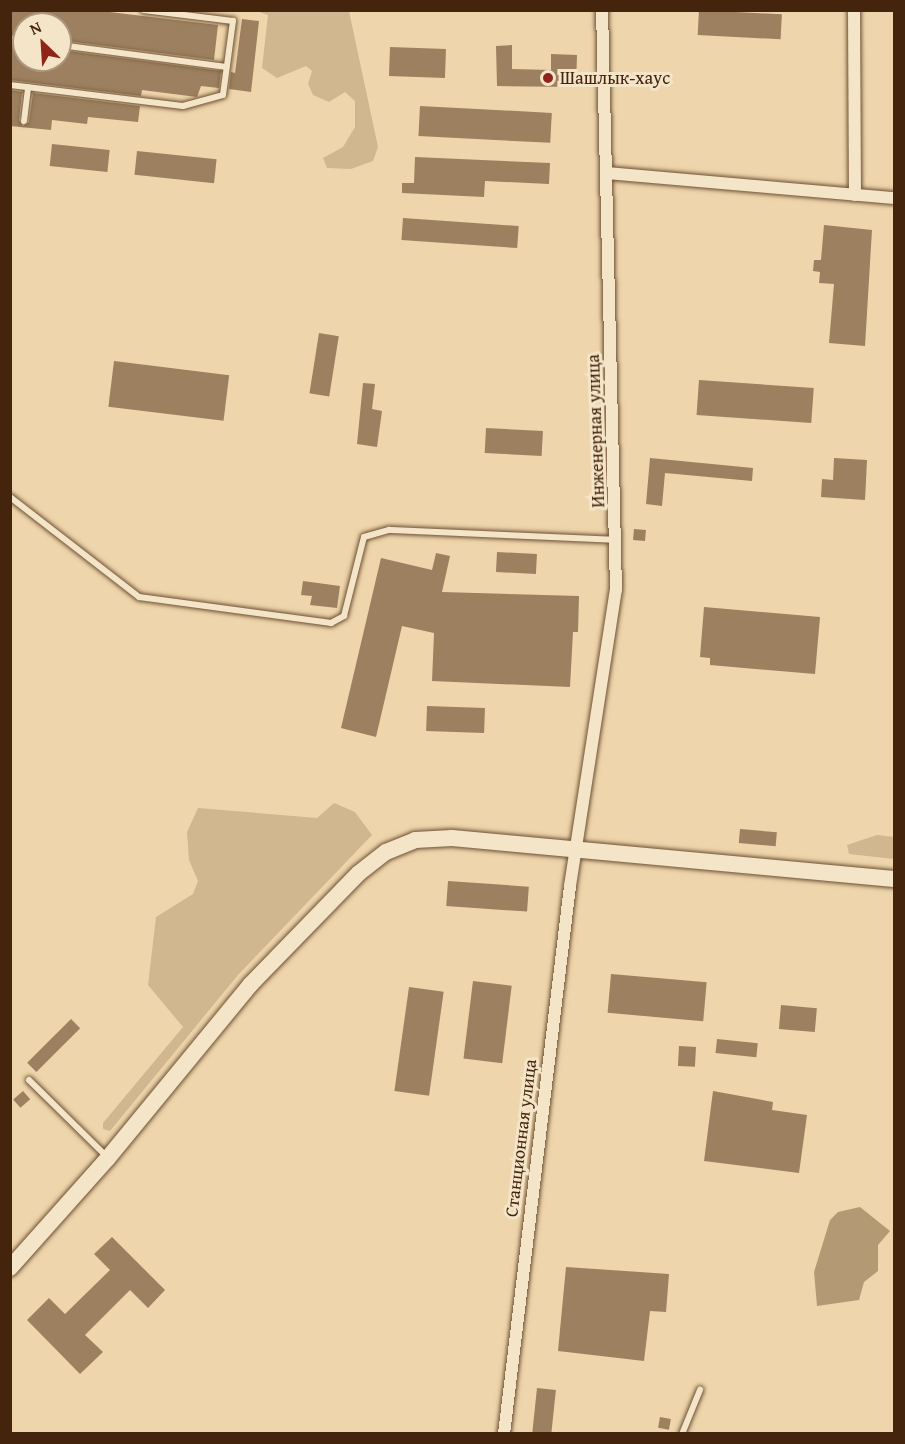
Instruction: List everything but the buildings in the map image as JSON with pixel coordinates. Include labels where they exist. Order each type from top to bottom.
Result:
[{"type":"street","name":"Инженерная улица","points":[[576,847],[608,654],[616,590],[617,540],[602,10]]},
{"type":"street","points":[[854,10],[855,195]]},
{"type":"street","points":[[607,173],[894,198]]},
{"type":"street","points":[[10,1268],[108,1158],[250,985],[359,873],[386,852],[416,840],[452,837],[894,879]]},
{"type":"street","name":"Станционная улица","points":[[504,1434],[576,847]]},
{"type":"lane","points":[[10,85],[183,106],[223,95],[233,21],[144,10]]},
{"type":"lane","points":[[213,19],[214,10]]},
{"type":"lane","points":[[72,47],[227,67]]},
{"type":"lane","points":[[24,121],[28,87]]},
{"type":"lane","points":[[10,497],[139,597],[331,623],[344,616],[364,537],[389,530],[617,540]]},
{"type":"lane","points":[[29,1080],[108,1158]]},
{"type":"lane","points":[[682,1434],[700,1390]]},
{"type":"shaded area","points":[[254,10],[349,11],[378,147],[373,161],[351,169],[327,168],[323,158],[343,147],[355,127],[355,101],[345,92],[329,102],[313,95],[308,84],[312,71],[306,66],[277,78],[262,68],[268,15]]},
{"type":"shaded area","points":[[334,803],[355,812],[372,835],[238,975],[110,1131],[103,1129],[103,1123],[183,1027],[148,985],[156,917],[193,894],[198,881],[189,860],[187,832],[198,808],[317,818]]},
{"type":"shaded area","points":[[877,835],[894,837],[894,859],[849,854],[847,845]]},
{"type":"shaded area","points":[[860,1207],[890,1231],[878,1245],[878,1271],[864,1282],[859,1300],[817,1306],[814,1272],[830,1220],[838,1212]]},
{"type":"place","name":"Шашлык-хаус","points":[[548,78]]}]
